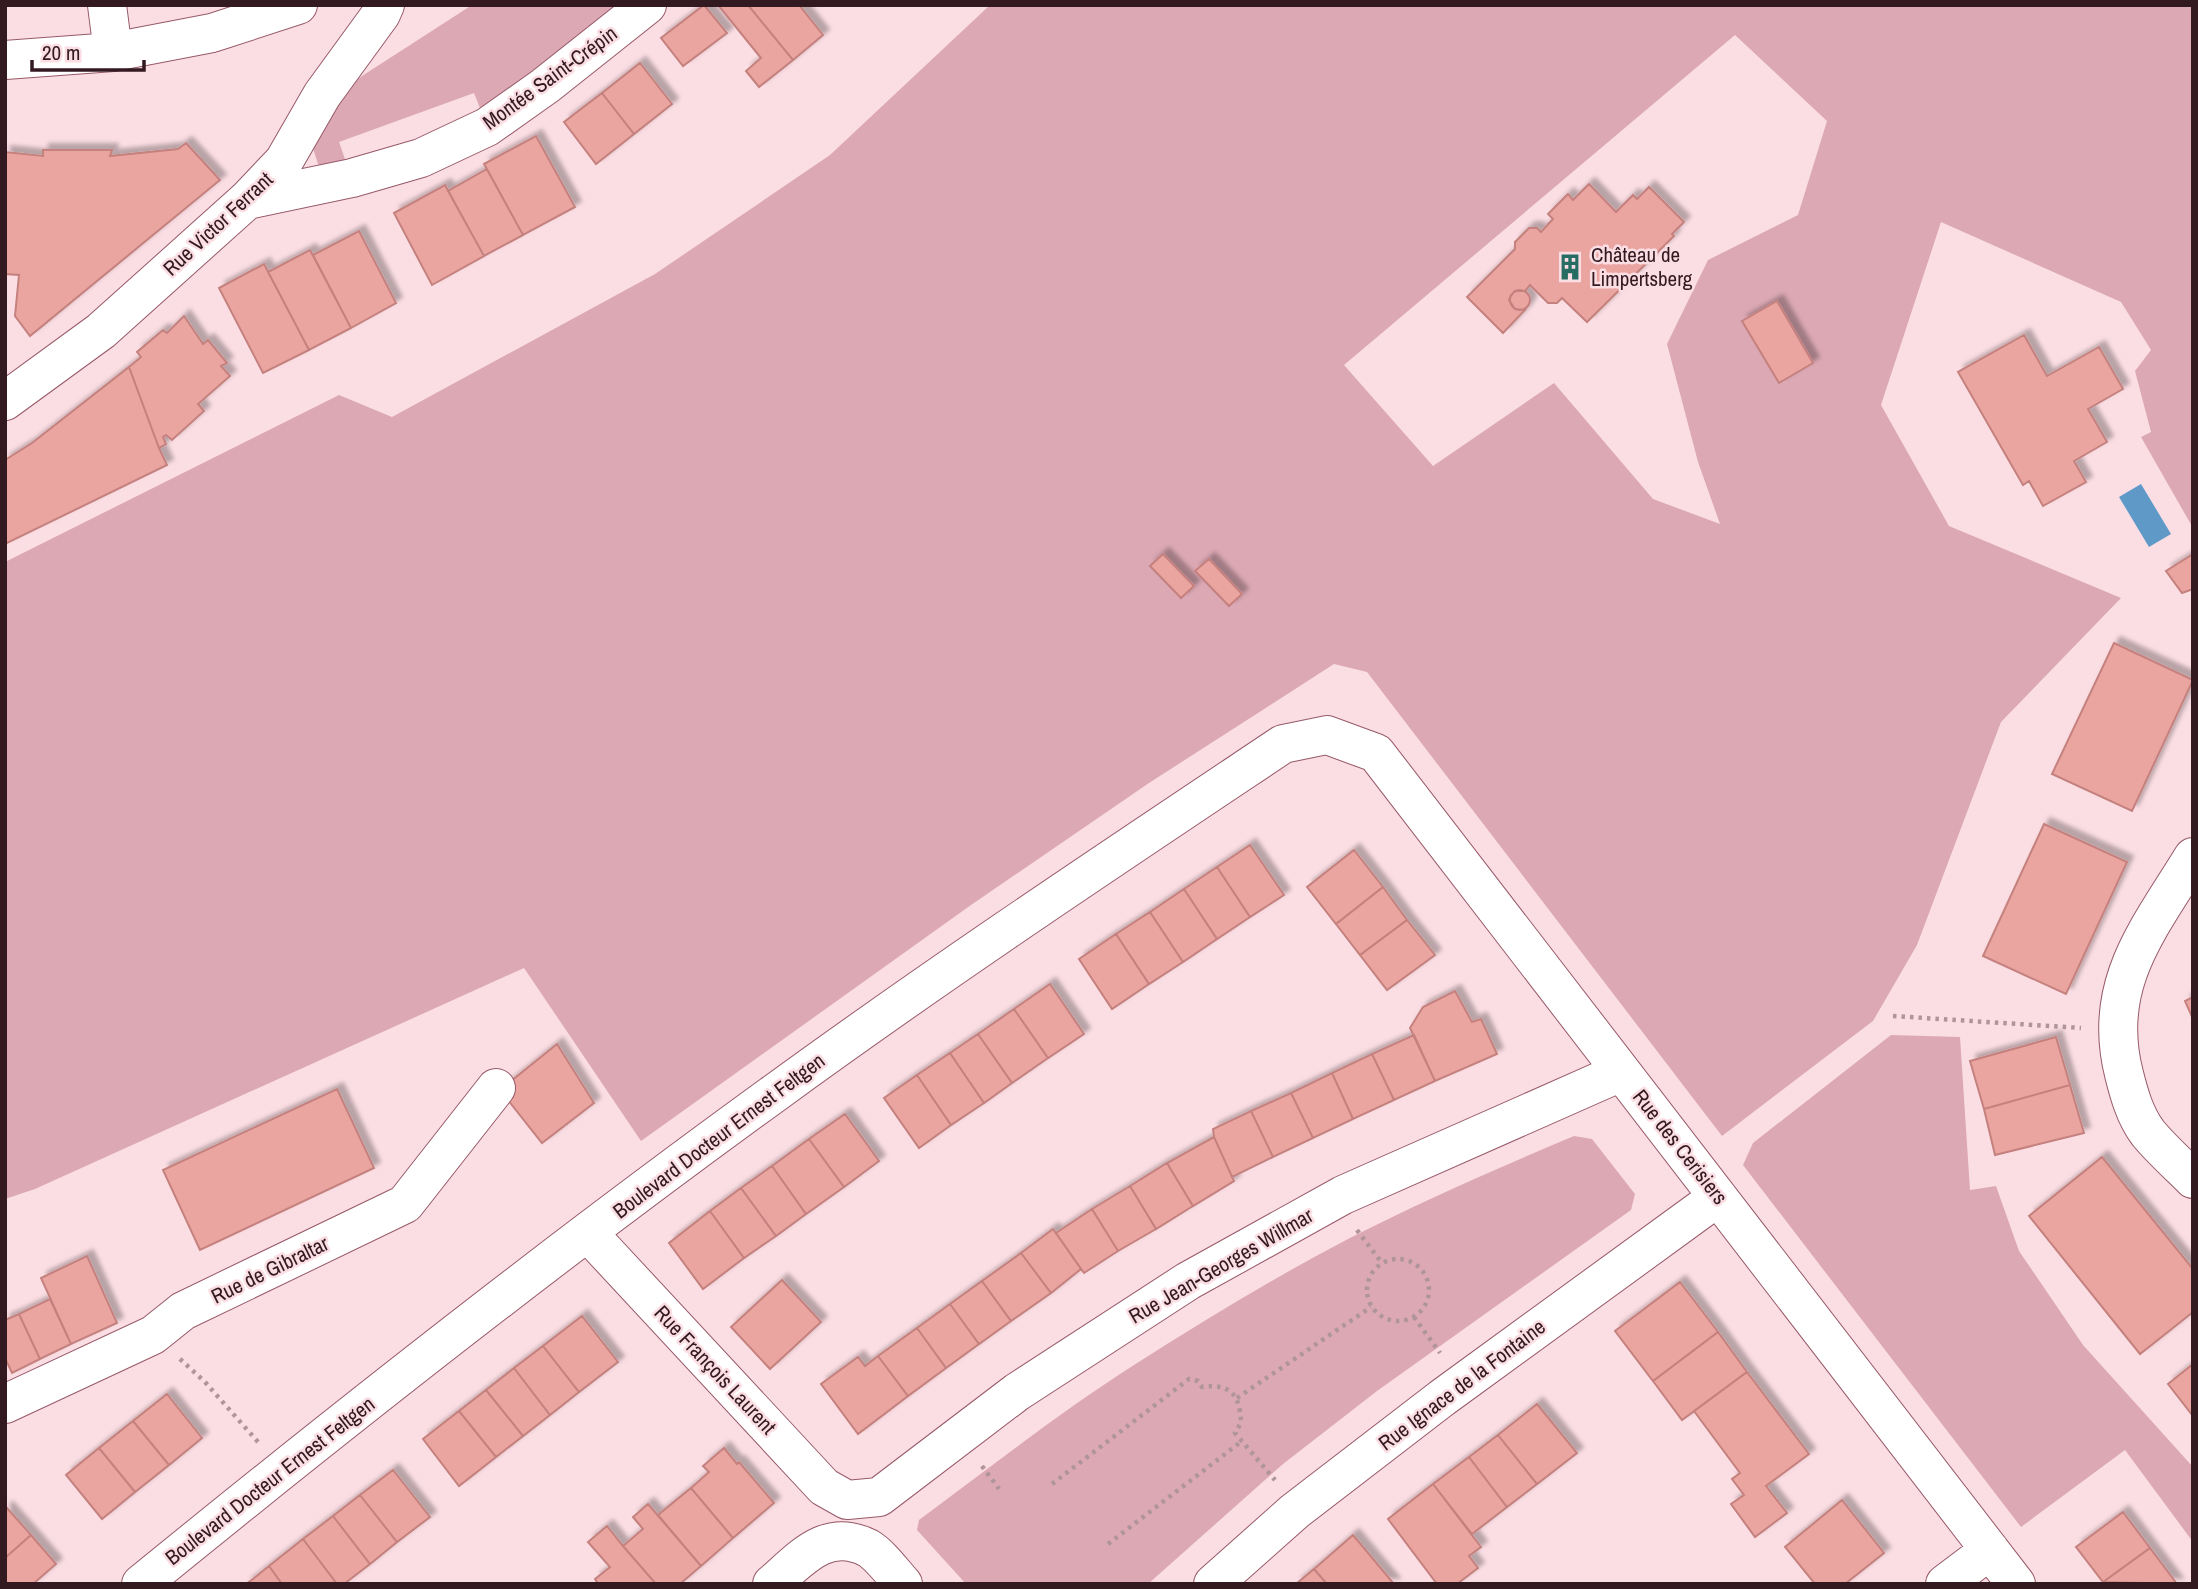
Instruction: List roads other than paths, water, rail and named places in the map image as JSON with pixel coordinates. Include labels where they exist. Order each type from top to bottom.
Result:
[{"type":"street","points":[[107,5],[113,52]]},
{"type":"street","points":[[5,60],[113,52],[212,33],[298,5]]},
{"type":"street","name":"Rue Victor Ferrant","points":[[5,401],[102,331],[247,200],[284,161],[322,95],[385,5]]},
{"type":"street","name":"Montée Saint-Crépin","points":[[247,200],[352,178],[421,158],[487,127],[545,86],[647,5]]},
{"type":"street","name":"Rue des Cerisiers","points":[[1327,735],[1376,753],[2016,1584]]},
{"type":"street","name":"Boulevard Docteur Ernest Feltgen","points":[[141,1584],[281,1470],[772,1095],[996,936],[1283,744],[1327,735]]},
{"type":"street","points":[[2193,857],[2133,955],[2121,992],[2117,1030],[2130,1098],[2147,1132],[2193,1179]]},
{"type":"street","name":"Rue Jean-Georges Willmar","points":[[847,1500],[879,1497],[1017,1392],[1188,1281],[1331,1202],[1621,1072]]},
{"type":"street","name":"Rue de Gibraltar","points":[[5,1405],[153,1335],[183,1311],[405,1204],[496,1088]]},
{"type":"street","name":"Rue Ignace de la Fontaine","points":[[1213,1584],[1295,1511],[1442,1398],[1718,1197]]},
{"type":"street","name":"Rue François Laurent","points":[[588,1233],[824,1487],[847,1500]]},
{"type":"street","points":[[772,1584],[816,1546],[841,1540],[869,1549],[903,1584]]},
{"type":"street","points":[[1945,1584],[1990,1550]]},
{"type":"water","points":[[2141,484],[2171,534],[2149,547],[2119,497]]},
{"type":"place","name":"Château de Limpertsberg","points":[[1570,267]]}]
